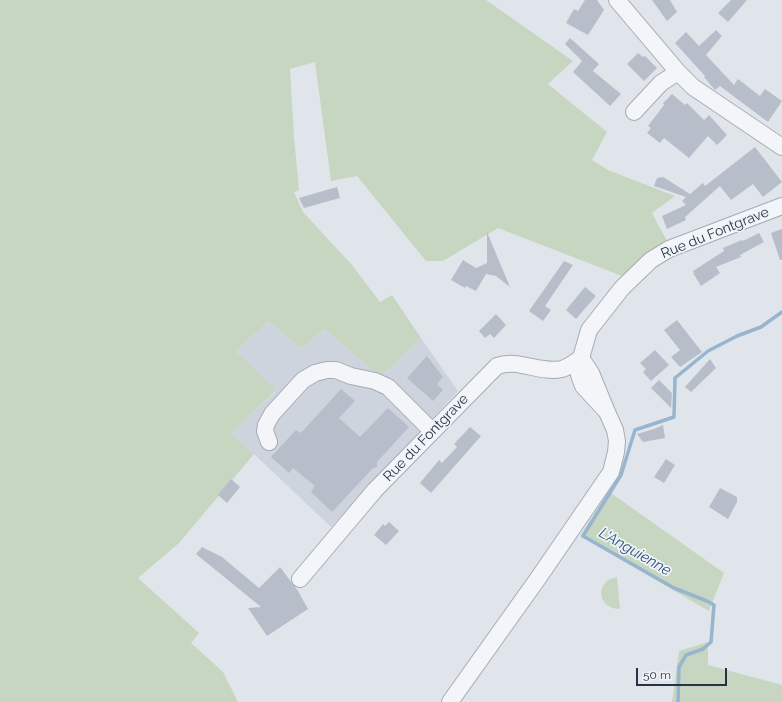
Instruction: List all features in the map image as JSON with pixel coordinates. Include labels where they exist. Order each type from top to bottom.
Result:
[{"type":"street","points":[[617,0],[678,72],[693,87],[782,147]]},
{"type":"street","points":[[634,112],[661,83],[678,72]]},
{"type":"street","name":"Rue du Fontgrave","points":[[450,702],[539,577],[611,472],[616,452],[617,441],[615,430],[607,412],[583,386],[579,375],[581,358],[589,330],[622,288],[651,260],[669,249],[782,206]]},
{"type":"street","name":"Rue du Fontgrave","points":[[300,579],[375,490],[497,366],[504,363],[514,363],[549,370],[563,369],[581,358]]},
{"type":"street","points":[[269,442],[265,431],[266,425],[272,414],[303,380],[315,373],[327,370],[336,370],[351,376],[375,381],[388,387],[432,431]]},
{"type":"shaded area","points":[[269,321],[301,349],[325,329],[380,377],[421,338],[458,391],[331,527],[254,454],[230,434],[276,391],[236,351]]},
{"type":"green space","points":[[0,0],[486,0],[573,61],[548,84],[607,132],[592,160],[608,170],[675,196],[652,213],[668,243],[650,250],[622,276],[498,228],[443,261],[426,261],[357,176],[331,181],[315,62],[290,69],[299,190],[294,192],[303,212],[352,265],[380,302],[392,295],[421,338],[380,377],[325,329],[301,349],[269,321],[236,351],[276,390],[231,434],[254,454],[179,543],[138,578],[199,633],[191,643],[223,672],[238,702],[0,702]]},
{"type":"green space","points":[[608,491],[724,573],[709,611],[580,536]]},
{"type":"green space","points":[[617,577],[620,609],[612,608],[607,605],[601,594],[605,584]]},
{"type":"green space","points":[[708,642],[708,665],[782,685],[782,702],[672,702],[679,651]]},
{"type":"building","points":[[585,0],[597,0],[604,10],[588,35],[566,23],[574,9],[578,11]]},
{"type":"building","points":[[652,0],[670,0],[677,12],[667,21]]},
{"type":"building","points":[[731,0],[747,0],[728,22],[718,13]]},
{"type":"building","points":[[716,30],[722,36],[706,55],[734,85],[738,79],[760,96],[765,89],[782,101],[768,122],[720,86],[715,90],[704,77],[705,76],[675,43],[686,32],[699,46]]},
{"type":"building","points":[[570,38],[599,64],[593,71],[621,94],[610,106],[573,72],[582,61],[565,44]]},
{"type":"building","points":[[638,53],[643,57],[645,56],[657,68],[644,81],[627,64]]},
{"type":"building","points":[[672,94],[685,105],[687,103],[704,120],[709,115],[727,135],[717,145],[708,136],[689,158],[664,138],[660,143],[647,133],[651,128],[648,126],[664,105],[663,103]]},
{"type":"building","points":[[755,147],[782,182],[763,197],[753,184],[731,200],[720,186],[685,217],[686,220],[667,229],[662,216],[686,205],[682,201],[686,197],[654,186],[657,178],[663,177],[690,194],[703,183],[705,186]]},
{"type":"building","points":[[337,187],[340,198],[304,208],[299,198]]},
{"type":"building","points":[[782,229],[782,260],[780,260],[771,233]]},
{"type":"building","points":[[487,232],[510,287],[496,276],[486,274],[476,291],[466,286],[465,288],[451,280],[463,260],[476,268],[487,263]]},
{"type":"building","points":[[759,233],[764,242],[740,255],[741,257],[716,267],[720,273],[701,286],[693,271],[724,251],[723,248],[742,240],[743,241]]},
{"type":"building","points":[[564,261],[573,265],[545,306],[551,310],[543,321],[529,311]]},
{"type":"building","points":[[585,287],[596,296],[576,319],[566,310]]},
{"type":"building","points":[[496,314],[506,325],[494,338],[490,334],[485,338],[479,331]]},
{"type":"building","points":[[677,320],[702,352],[680,367],[671,357],[680,350],[664,330]]},
{"type":"building","points":[[655,350],[669,365],[651,381],[643,372],[646,369],[640,363]]},
{"type":"building","points":[[427,356],[443,377],[437,384],[443,390],[433,401],[407,378]]},
{"type":"building","points":[[710,359],[716,368],[691,392],[685,387]]},
{"type":"building","points":[[659,380],[672,393],[671,408],[651,388]]},
{"type":"building","points":[[341,389],[355,401],[339,418],[360,437],[388,408],[409,427],[377,462],[377,467],[373,468],[332,512],[311,492],[315,486],[293,468],[289,473],[271,457],[296,430],[301,433]]},
{"type":"building","points":[[663,425],[665,438],[643,442],[637,434],[654,429]]},
{"type":"building","points":[[470,427],[481,436],[431,493],[420,483],[439,460],[442,463],[457,447],[454,444]]},
{"type":"building","points":[[666,459],[675,465],[664,483],[654,477]]},
{"type":"building","points":[[231,479],[240,487],[227,503],[218,495]]},
{"type":"building","points":[[720,488],[737,497],[737,502],[728,519],[709,507]]},
{"type":"building","points":[[389,522],[399,531],[386,545],[374,535],[383,524],[385,526]]},
{"type":"building","points":[[202,547],[222,557],[259,588],[280,567],[298,591],[308,609],[267,636],[248,608],[261,607],[196,554]]},
{"type":"waterway","name":"L'Anguienne","points":[[678,702],[679,667],[686,655],[703,649],[711,642],[714,605],[674,588],[583,536],[621,475],[635,430],[674,417],[675,378],[708,351],[737,336],[761,327],[782,312]]}]
